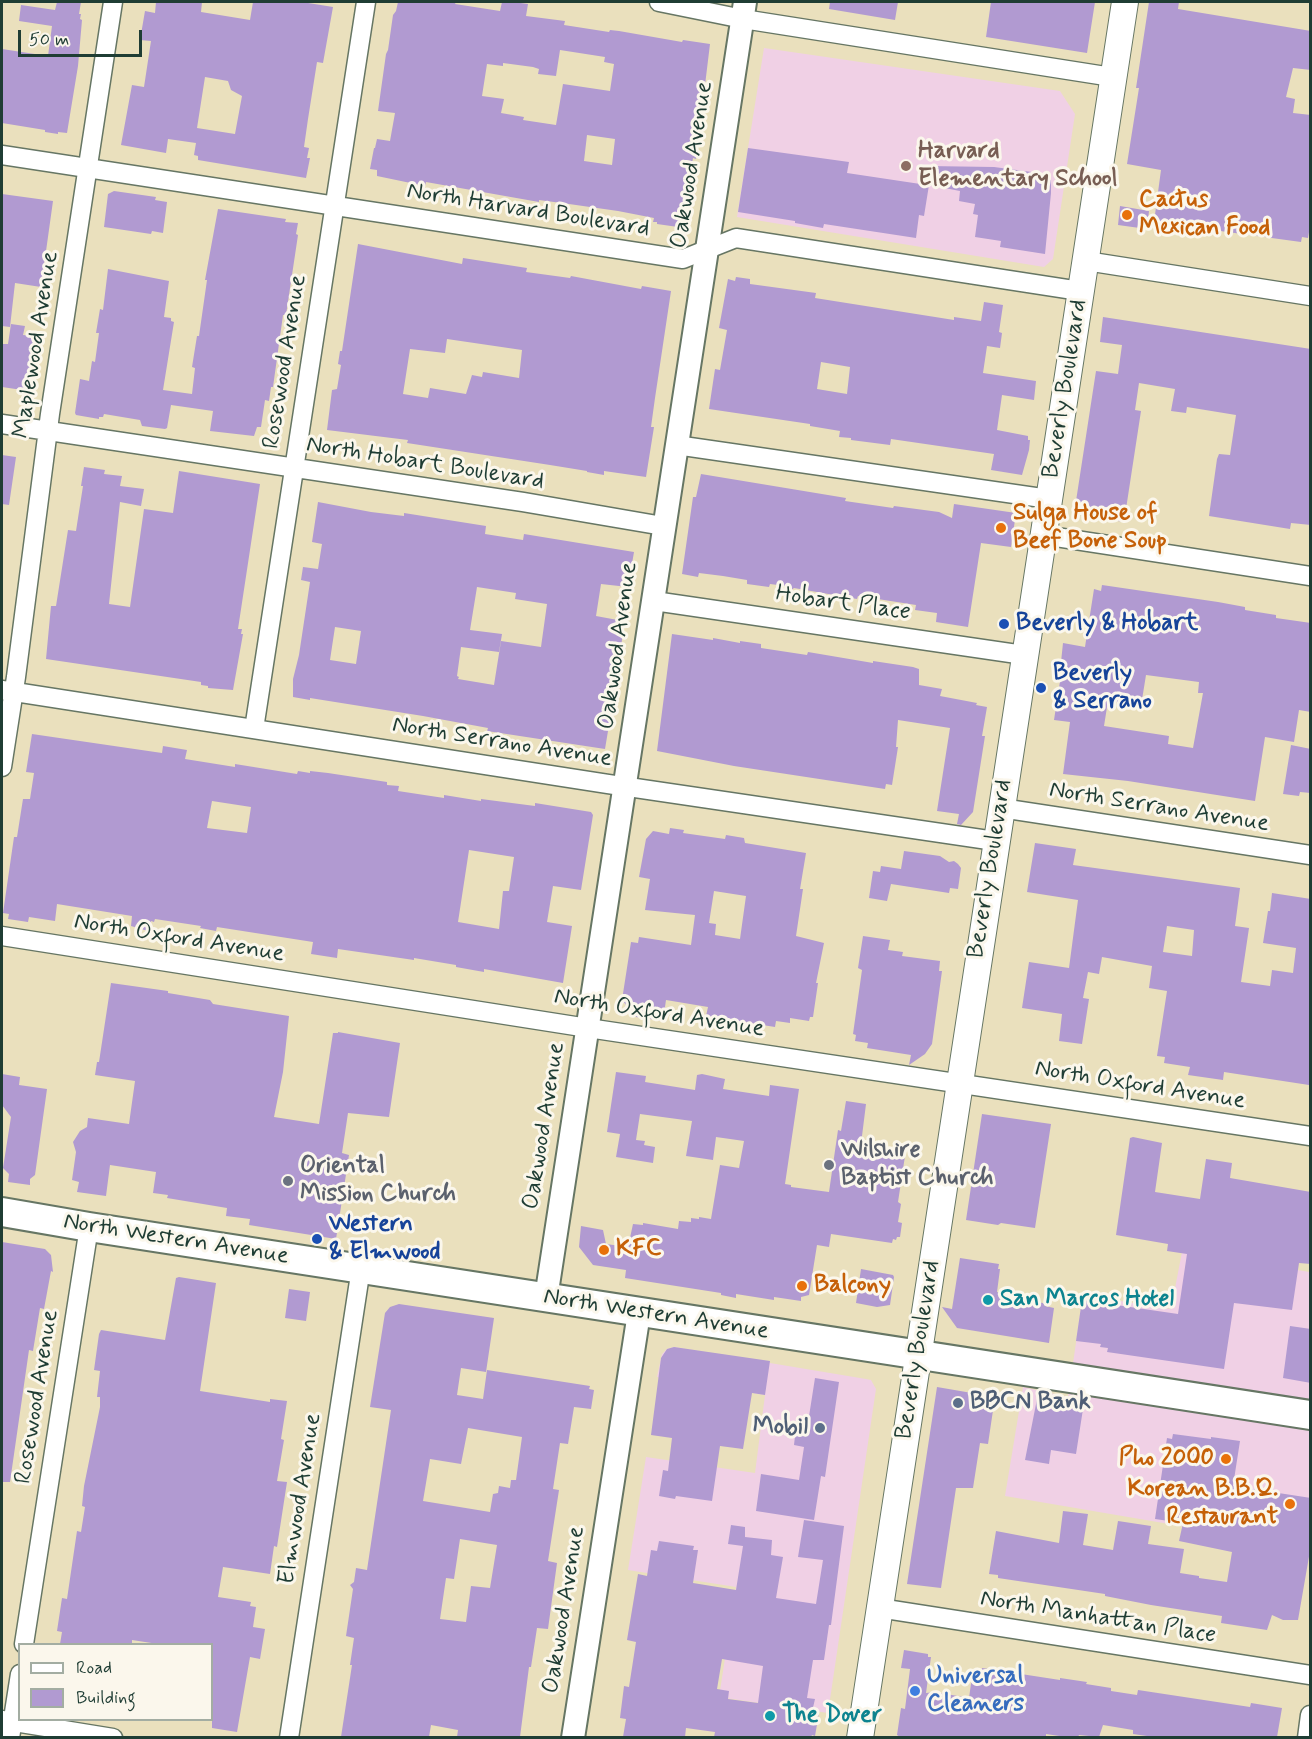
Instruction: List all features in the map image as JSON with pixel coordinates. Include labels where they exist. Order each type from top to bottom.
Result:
[{"type":"main road","name":"Beverly Boulevard","points":[[860,1737],[995,841],[1125,2]]},
{"type":"main road","name":"North Western Avenue","points":[[2,1212],[639,1313],[1311,1415]]},
{"type":"street","name":"Maplewood Avenue","points":[[2,767],[8,691],[113,2]]},
{"type":"street","name":"Rosewood Avenue","points":[[254,729],[366,2]]},
{"type":"street","points":[[659,2],[744,10],[1112,77]]},
{"type":"street","name":"Oakwood Avenue","points":[[546,1298],[744,10]]},
{"type":"street","name":"North Harvard Boulevard","points":[[2,155],[683,259],[736,238],[1080,291]]},
{"type":"street","points":[[1086,261],[1311,297]]},
{"type":"street","name":"North Hobart Boulevard","points":[[2,424],[663,526]]},
{"type":"street","points":[[676,445],[1049,499]]},
{"type":"street","points":[[1043,535],[1311,576]]},
{"type":"street","name":"Hobart Place","points":[[654,601],[1024,655]]},
{"type":"street","name":"North Serrano Avenue","points":[[8,691],[626,787],[995,841]]},
{"type":"street","name":"North Serrano Avenue","points":[[1001,808],[1311,855]]},
{"type":"street","name":"North Oxford Avenue","points":[[2,936],[588,1028],[1311,1136]]},
{"type":"street","name":"Rosewood Avenue","points":[[24,1643],[88,1227]]},
{"type":"street","name":"Elmwood Avenue","points":[[289,1737],[361,1268]]},
{"type":"street","name":"Oakwood Avenue","points":[[573,1737],[639,1313]]},
{"type":"street","name":"North Manhattan Place","points":[[879,1608],[1311,1675]]},
{"type":"street","points":[[18,1683],[8,1727],[113,1737]]},
{"type":"street","points":[[1307,1737],[1311,1715]]},
{"type":"shaded area","name":"Harvard Elementary School","points":[[764,48],[1060,91],[1075,114],[1053,259],[1044,267],[737,217]]},
{"type":"shaded area","points":[[1182,1252],[1310,1272],[1310,1548],[1005,1496],[1023,1387],[1068,1397],[1083,1295],[1171,1309]]},
{"type":"shaded area","points":[[674,1347],[871,1380],[876,1389],[828,1713],[719,1697],[736,1587],[628,1570],[646,1457],[755,1473],[765,1395],[657,1377],[662,1354]]},
{"type":"building","points":[[57,2],[81,2],[79,14],[82,20],[78,66],[67,133],[45,132],[45,130],[2,123],[2,49],[48,56],[52,26],[19,21],[21,5],[55,10]]},
{"type":"building","points":[[156,2],[202,2],[201,12],[250,20],[253,2],[302,2],[333,7],[323,63],[317,62],[308,119],[304,147],[309,148],[307,158],[310,158],[306,178],[198,160],[198,156],[194,155],[196,143],[168,139],[166,153],[121,145],[132,85],[144,87],[151,41],[140,40],[145,11],[155,13]],"holes":[[[205,77],[228,81],[231,90],[242,96],[235,134],[197,128]]]},
{"type":"building","points":[[398,2],[456,2],[455,4],[500,11],[502,2],[513,2],[528,4],[526,16],[565,21],[564,25],[710,44],[696,159],[693,158],[682,226],[657,224],[653,222],[654,218],[618,211],[539,200],[539,202],[426,182],[425,186],[377,176],[377,170],[370,169],[374,148],[377,139],[390,141],[395,113],[378,111],[393,15]],"holes":[[[560,50],[605,57],[604,62],[614,64],[610,91],[563,84],[556,125],[523,120],[524,117],[501,113],[504,99],[482,96],[487,64],[503,66],[503,63],[533,67],[539,69],[538,74],[556,76]],[[587,135],[615,139],[612,165],[584,161]]]},
{"type":"building","points":[[830,2],[898,2],[895,20],[829,9]]},
{"type":"building","points":[[991,2],[1095,2],[1087,53],[986,37]]},
{"type":"building","points":[[1149,2],[1179,2],[1178,9],[1311,31],[1311,70],[1293,68],[1286,97],[1295,99],[1293,113],[1311,115],[1311,220],[1308,238],[1302,237],[1301,242],[1154,222],[1161,170],[1127,164]]},
{"type":"building","points":[[748,148],[849,162],[847,173],[924,185],[927,166],[994,167],[1047,174],[1046,179],[1051,180],[1051,193],[1045,254],[1000,247],[1001,241],[975,237],[978,215],[973,214],[975,204],[959,201],[960,191],[929,185],[924,216],[919,215],[916,238],[824,224],[823,228],[738,212]]},
{"type":"building","points":[[114,191],[156,197],[155,200],[167,202],[163,233],[152,231],[151,234],[104,227],[108,194]]},
{"type":"building","points":[[2,194],[53,201],[41,287],[15,283],[10,327],[2,326]]},
{"type":"building","points":[[1120,206],[1149,211],[1147,229],[1118,225]]},
{"type":"building","points":[[218,209],[286,219],[285,222],[298,223],[286,315],[283,315],[273,387],[271,387],[269,401],[265,400],[261,427],[257,427],[254,436],[210,431],[213,411],[171,405],[165,429],[142,426],[140,420],[104,414],[99,419],[76,415],[80,379],[89,381],[92,361],[95,362],[99,333],[96,333],[100,309],[103,310],[108,269],[169,281],[164,317],[171,318],[174,322],[163,390],[192,394],[195,368],[192,367],[197,336],[199,336],[207,280],[205,280]]},
{"type":"building","points":[[358,244],[462,264],[463,258],[527,268],[526,272],[570,278],[571,276],[641,289],[642,286],[671,291],[646,477],[604,471],[604,475],[407,443],[408,440],[327,430],[332,390],[337,389],[341,365],[338,364],[340,351],[342,351]],"holes":[[[447,339],[522,350],[519,378],[483,372],[482,377],[472,375],[466,394],[430,388],[428,398],[403,394],[410,349],[445,353]]]},
{"type":"building","points":[[736,277],[750,279],[750,284],[816,293],[815,298],[954,320],[954,317],[981,321],[984,302],[1003,305],[999,332],[1002,333],[1000,348],[987,346],[983,373],[1036,381],[1034,400],[1002,395],[997,430],[1028,436],[1030,440],[1022,475],[991,470],[994,454],[891,439],[890,445],[851,440],[851,438],[839,437],[840,431],[810,426],[810,424],[709,409],[715,369],[720,370],[727,330],[719,328],[728,279],[735,281]],"holes":[[[821,362],[850,367],[847,394],[817,389]]]},
{"type":"building","points":[[1103,317],[1311,349],[1311,525],[1291,523],[1290,529],[1209,516],[1217,459],[1219,454],[1230,455],[1236,415],[1187,407],[1186,413],[1171,411],[1175,389],[1139,383],[1135,410],[1141,411],[1124,522],[1074,514],[1096,371],[1118,374],[1122,345],[1100,342]]},
{"type":"building","points":[[11,324],[25,326],[23,335],[35,336],[34,344],[36,345],[29,391],[2,387],[2,344],[8,344]]},
{"type":"building","points":[[2,455],[16,457],[9,505],[2,504]]},
{"type":"building","points":[[84,467],[105,470],[104,474],[122,476],[120,486],[144,489],[141,506],[120,502],[109,604],[130,607],[144,509],[173,513],[179,471],[260,484],[238,629],[242,629],[241,634],[243,634],[233,690],[208,688],[208,686],[201,685],[201,682],[46,659],[51,606],[56,606],[68,530],[76,531]]},
{"type":"building","points":[[701,474],[846,498],[845,501],[939,512],[952,518],[954,504],[1016,513],[1011,547],[981,543],[968,627],[936,622],[937,613],[915,610],[916,605],[858,596],[857,599],[794,588],[790,591],[786,586],[770,584],[769,587],[747,584],[747,580],[723,576],[699,573],[698,577],[682,574],[693,497],[696,497]]},
{"type":"building","points":[[318,502],[371,512],[404,516],[404,513],[486,526],[485,534],[523,540],[524,534],[634,552],[628,587],[601,584],[596,616],[623,621],[605,749],[487,731],[488,728],[423,716],[293,697],[293,679],[310,582],[301,580],[303,567],[318,569],[322,544],[312,542]],"holes":[[[477,587],[516,593],[515,599],[547,604],[541,647],[501,641],[494,685],[458,679],[457,676],[461,647],[499,652],[502,634],[470,630]],[[335,627],[361,631],[356,664],[330,660]]]},
{"type":"building","points":[[1102,585],[1218,602],[1245,607],[1245,610],[1276,615],[1276,618],[1311,623],[1311,712],[1299,710],[1294,742],[1265,737],[1255,801],[1128,781],[1063,774],[1070,722],[1054,720],[1063,662],[1061,662],[1063,643],[1085,647],[1094,589],[1101,591]],"holes":[[[1146,675],[1199,682],[1198,693],[1203,693],[1193,748],[1168,744],[1169,736],[1104,726],[1108,701],[1141,706]]]},
{"type":"building","points":[[672,634],[761,644],[761,648],[807,655],[808,652],[913,667],[919,669],[919,685],[942,689],[940,696],[987,707],[982,736],[985,736],[973,812],[961,825],[957,824],[959,814],[937,811],[950,728],[898,720],[896,747],[898,747],[892,785],[886,784],[885,789],[734,766],[657,751]]},
{"type":"building","points":[[32,734],[162,753],[163,746],[187,750],[185,759],[297,774],[298,771],[328,773],[387,782],[387,785],[399,786],[398,791],[444,798],[444,795],[535,806],[535,803],[591,812],[593,815],[581,890],[553,886],[547,922],[572,926],[563,983],[484,969],[484,972],[414,958],[414,960],[338,949],[337,958],[311,954],[313,942],[217,927],[216,931],[200,928],[201,926],[155,919],[154,922],[151,921],[148,931],[131,926],[132,916],[57,904],[55,921],[29,917],[28,922],[8,919],[9,914],[3,913],[14,837],[17,837],[23,799],[30,799],[34,773],[26,772]],"holes":[[[212,801],[251,807],[247,833],[207,828]],[[469,850],[514,857],[509,891],[503,891],[499,929],[458,922]]]},
{"type":"building","points":[[1291,745],[1311,749],[1311,793],[1300,792],[1299,796],[1283,794]]},
{"type":"building","points":[[670,828],[684,830],[683,833],[725,839],[726,835],[744,838],[745,843],[806,853],[796,936],[824,943],[816,983],[818,983],[813,1017],[810,1017],[809,1021],[790,1018],[790,1023],[776,1021],[775,1027],[706,1016],[708,1007],[666,1000],[663,1021],[636,1017],[622,1000],[631,942],[638,943],[639,937],[691,945],[695,915],[645,910],[650,879],[639,877],[646,839],[653,831],[669,834]],"holes":[[[714,891],[746,896],[740,939],[715,935],[716,924],[709,923]]]},
{"type":"building","points":[[1035,843],[1076,849],[1073,865],[1240,888],[1235,926],[1249,928],[1241,982],[1270,986],[1272,970],[1293,973],[1296,948],[1263,943],[1272,893],[1311,899],[1309,1085],[1224,1072],[1223,1080],[1188,1075],[1190,1067],[1164,1063],[1165,1057],[1157,1056],[1167,991],[1149,988],[1152,966],[1102,957],[1099,974],[1088,972],[1083,998],[1089,999],[1082,1044],[1059,1041],[1062,1014],[1022,1008],[1029,962],[1069,968],[1078,900],[1027,892]],"holes":[[[1167,926],[1194,930],[1192,956],[1163,952]]]},
{"type":"building","points":[[904,851],[940,856],[949,862],[954,861],[961,868],[958,889],[950,888],[949,893],[891,884],[887,901],[869,898],[873,871],[880,872],[881,866],[901,869]]},
{"type":"building","points":[[863,936],[890,940],[888,950],[903,952],[902,956],[940,961],[939,971],[942,971],[932,1044],[925,1054],[909,1065],[911,1055],[867,1048],[868,1043],[855,1041],[856,1035],[853,1034],[862,970],[858,968]]},
{"type":"building","points":[[111,983],[168,991],[168,993],[210,1000],[213,1004],[289,1016],[283,1072],[274,1117],[319,1124],[333,1033],[400,1043],[389,1117],[348,1113],[342,1153],[349,1155],[336,1239],[249,1225],[250,1219],[226,1216],[227,1208],[167,1198],[168,1195],[153,1193],[156,1172],[110,1165],[106,1196],[77,1192],[79,1182],[72,1180],[76,1152],[73,1142],[80,1131],[87,1127],[88,1118],[129,1124],[135,1081],[95,1075]]},
{"type":"building","points":[[616,1072],[646,1076],[645,1082],[695,1090],[697,1075],[702,1074],[725,1079],[723,1089],[769,1096],[770,1085],[799,1089],[785,1184],[791,1187],[829,1192],[838,1130],[841,1131],[846,1101],[866,1104],[861,1144],[901,1150],[900,1155],[905,1156],[898,1202],[901,1204],[898,1222],[902,1223],[900,1237],[893,1239],[892,1243],[831,1234],[829,1247],[817,1245],[809,1295],[801,1297],[801,1301],[774,1297],[774,1300],[736,1294],[736,1298],[721,1295],[721,1293],[625,1278],[626,1270],[593,1265],[579,1247],[581,1226],[603,1230],[606,1244],[628,1247],[633,1224],[643,1225],[643,1223],[678,1229],[679,1221],[691,1222],[691,1218],[699,1219],[699,1217],[711,1219],[720,1165],[739,1168],[744,1141],[716,1137],[713,1160],[686,1156],[692,1121],[640,1114],[636,1140],[645,1141],[644,1145],[655,1147],[653,1163],[616,1157],[620,1134],[607,1132]]},
{"type":"building","points":[[2,1074],[20,1077],[19,1085],[47,1089],[35,1175],[30,1179],[30,1185],[8,1182],[9,1174],[3,1168],[11,1117],[2,1105]]},
{"type":"building","points":[[982,1114],[1051,1124],[1035,1228],[966,1220]]},
{"type":"building","points":[[1130,1138],[1162,1143],[1155,1192],[1200,1199],[1206,1159],[1232,1163],[1230,1178],[1311,1192],[1311,1264],[1299,1263],[1292,1310],[1234,1303],[1224,1369],[1107,1352],[1108,1348],[1100,1347],[1101,1344],[1076,1341],[1082,1300],[1178,1314],[1187,1254],[1167,1251],[1168,1244],[1116,1235]]},
{"type":"building","points":[[2,1242],[45,1249],[51,1255],[53,1272],[51,1271],[44,1309],[40,1308],[33,1351],[29,1350],[10,1482],[2,1482]]},
{"type":"building","name":"San Marcos Hotel","points":[[960,1258],[999,1264],[997,1292],[1015,1299],[1020,1297],[1022,1300],[1043,1303],[1045,1306],[1054,1308],[1049,1343],[957,1328],[942,1307],[952,1309]]},
{"type":"building","points":[[861,1269],[893,1275],[890,1305],[877,1307],[856,1303]]},
{"type":"building","points":[[176,1278],[216,1283],[200,1391],[270,1402],[270,1399],[287,1401],[281,1439],[284,1440],[277,1481],[287,1482],[277,1547],[274,1546],[270,1574],[223,1567],[218,1597],[251,1602],[250,1606],[256,1607],[253,1627],[265,1629],[260,1659],[250,1657],[237,1732],[212,1728],[213,1643],[152,1643],[132,1640],[132,1643],[60,1643],[62,1632],[57,1631],[62,1598],[67,1599],[77,1531],[81,1532],[85,1507],[82,1506],[84,1486],[100,1407],[100,1397],[97,1397],[100,1371],[94,1370],[99,1334],[101,1330],[165,1340]]},
{"type":"building","points":[[289,1289],[310,1292],[306,1321],[285,1318]]},
{"type":"building","points":[[399,1304],[494,1318],[486,1372],[461,1368],[457,1395],[483,1399],[487,1370],[590,1386],[589,1389],[594,1390],[591,1409],[574,1407],[568,1444],[560,1443],[553,1489],[559,1490],[548,1561],[557,1563],[548,1629],[537,1628],[531,1667],[529,1667],[520,1737],[457,1737],[458,1730],[431,1725],[429,1737],[341,1737],[354,1638],[346,1636],[353,1589],[350,1585],[354,1582],[356,1568],[367,1570],[391,1410],[370,1407],[385,1313],[390,1307]],"holes":[[[468,1428],[522,1437],[516,1480],[511,1480],[510,1488],[499,1486],[498,1493],[493,1494],[490,1512],[423,1501],[430,1459],[461,1464]],[[460,1539],[497,1545],[490,1588],[471,1586],[466,1622],[440,1619],[446,1578],[454,1579]]]},
{"type":"building","points":[[1290,1326],[1311,1329],[1311,1383],[1283,1378]]},
{"type":"building","points":[[674,1347],[770,1361],[765,1395],[752,1393],[743,1449],[720,1446],[712,1501],[659,1496],[663,1470],[668,1471],[672,1438],[651,1435],[661,1358],[667,1349]]},
{"type":"building","points":[[815,1378],[839,1382],[825,1477],[821,1476],[814,1520],[756,1511],[761,1474],[799,1480],[804,1447],[794,1445],[796,1427],[807,1429]]},
{"type":"building","points":[[937,1387],[995,1397],[988,1444],[980,1443],[973,1488],[956,1488],[941,1588],[907,1584]]},
{"type":"building","points":[[1037,1399],[1081,1406],[1080,1409],[1083,1409],[1076,1454],[1051,1450],[1049,1464],[1025,1460]]},
{"type":"building","points":[[1173,1434],[1240,1441],[1233,1486],[1311,1498],[1311,1545],[1298,1620],[1283,1620],[1272,1615],[1267,1630],[1221,1623],[1222,1616],[1151,1605],[1105,1596],[1105,1594],[998,1578],[998,1575],[989,1574],[996,1531],[1059,1543],[1063,1511],[1088,1514],[1083,1545],[1113,1550],[1118,1521],[1151,1526],[1148,1544],[1184,1549],[1180,1573],[1227,1582],[1232,1552],[1179,1541],[1183,1523],[1155,1519],[1167,1438],[1172,1439]]},
{"type":"building","points":[[804,1520],[844,1526],[824,1660],[813,1660],[807,1698],[815,1699],[812,1712],[819,1713],[815,1736],[714,1737],[715,1732],[686,1728],[685,1737],[623,1737],[626,1719],[620,1718],[624,1686],[629,1687],[636,1642],[627,1640],[638,1574],[647,1576],[651,1550],[657,1551],[659,1541],[694,1546],[693,1550],[698,1550],[693,1583],[736,1590],[743,1546],[728,1544],[731,1525],[745,1527],[745,1537],[772,1540],[771,1555],[783,1557],[776,1598],[816,1604],[823,1560],[798,1557]],"holes":[[[722,1659],[763,1666],[758,1703],[728,1699],[729,1691],[717,1689]]]},
{"type":"building","points":[[904,1650],[928,1654],[928,1657],[931,1657],[926,1693],[935,1692],[969,1698],[973,1669],[982,1670],[982,1668],[1087,1682],[1086,1684],[1111,1688],[1111,1691],[1137,1695],[1138,1690],[1250,1707],[1251,1703],[1282,1708],[1277,1737],[1154,1737],[1133,1734],[1133,1730],[1103,1725],[1099,1737],[1079,1735],[1078,1737],[1066,1737],[1046,1734],[1046,1737],[900,1737],[897,1735],[901,1708],[905,1709],[910,1669],[901,1668]]},
{"type":"place","name":"Harvard Elementary School","points":[[906,166]]},
{"type":"place","name":"Cactus Mexican Food","points":[[1127,215]]},
{"type":"place","name":"Sulga House of Beef Bone Soup","points":[[1001,528]]},
{"type":"place","name":"Beverly & Hobart","points":[[1004,624]]},
{"type":"place","name":"Beverly & Serrano","points":[[1041,688]]},
{"type":"place","name":"Wilshire Baptist Church","points":[[829,1165]]},
{"type":"place","name":"Oriental Mission Church","points":[[288,1181]]},
{"type":"place","name":"Western & Elmwood","points":[[317,1239]]},
{"type":"place","name":"KFC","points":[[604,1250]]},
{"type":"place","name":"Balcony","points":[[802,1286]]},
{"type":"place","name":"San Marcos Hotel","points":[[988,1300]]},
{"type":"place","name":"BBCN Bank","points":[[958,1403]]},
{"type":"place","name":"Mobil","points":[[820,1428]]},
{"type":"place","name":"Pho 2000","points":[[1226,1459]]},
{"type":"place","name":"Korean B.B.Q. Restaurant","points":[[1290,1504]]},
{"type":"place","name":"Universal Cleaners","points":[[915,1691]]},
{"type":"place","name":"The Dover","points":[[770,1716]]}]
